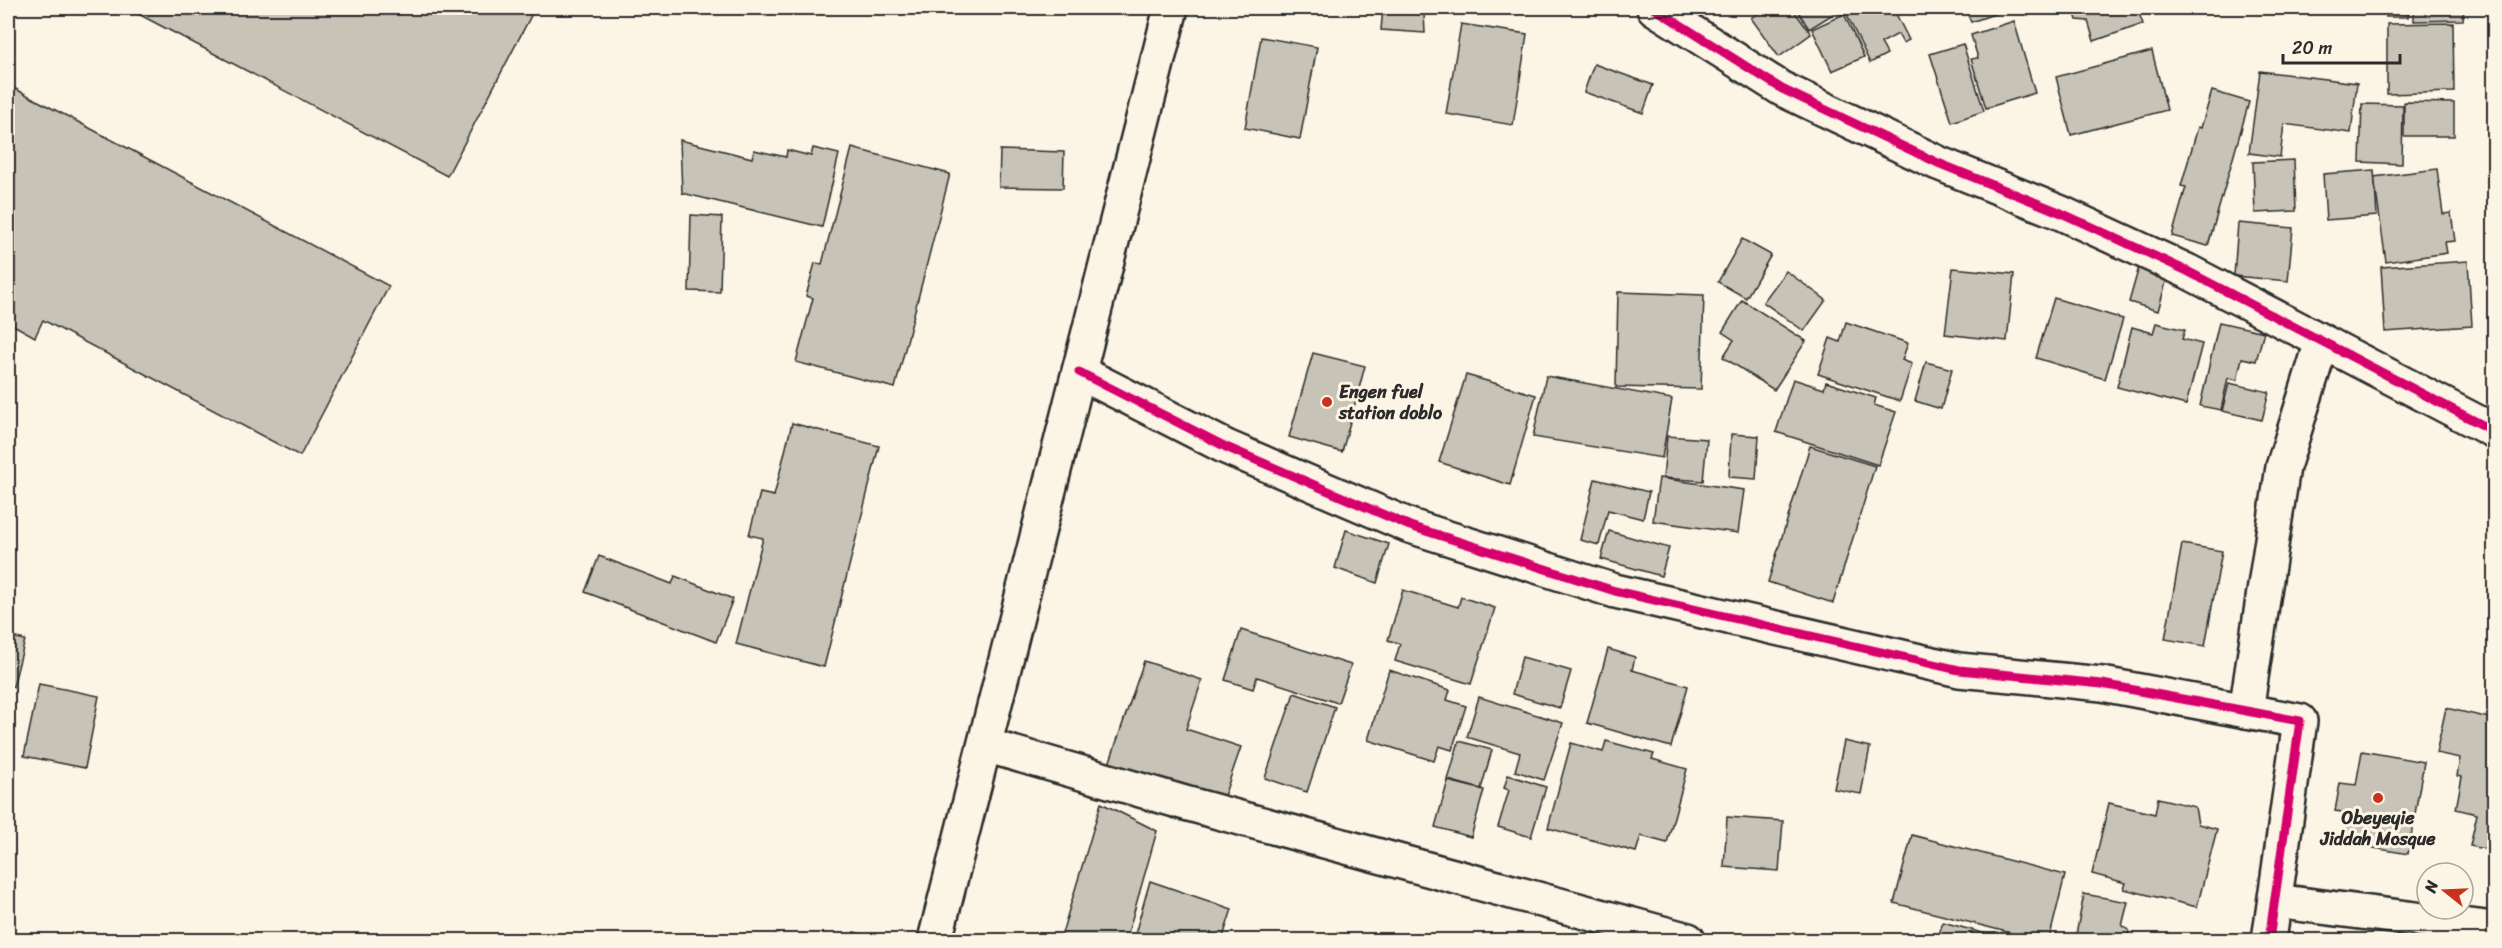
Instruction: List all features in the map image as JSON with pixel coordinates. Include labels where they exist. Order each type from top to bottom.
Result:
[{"type":"street","points":[[935,940],[1171,8]]},
{"type":"street","points":[[1653,8],[1782,89],[1938,163],[2059,212],[2187,271],[2494,431]]},
{"type":"street","points":[[2246,711],[2283,467],[2322,342]]},
{"type":"street","points":[[1079,372],[1226,447],[1410,526],[1615,591],[1959,670],[2102,684],[2300,721],[2269,940]]},
{"type":"street","points":[[985,745],[1208,809],[1688,940]]},
{"type":"street","points":[[2275,901],[2494,929]]},
{"type":"building","points":[[127,8],[535,8],[447,176]]},
{"type":"building","points":[[1383,8],[1395,8],[1394,13],[1424,14],[1425,33],[1381,30]]},
{"type":"building","points":[[1766,8],[1792,8],[1811,34],[1779,57],[1751,18]]},
{"type":"building","points":[[1796,8],[1843,8],[1809,29]]},
{"type":"building","points":[[1893,8],[1909,40],[1903,43],[1898,34],[1881,43],[1887,54],[1870,63],[1844,9]]},
{"type":"building","points":[[1965,8],[1995,8],[1997,13],[1971,22]]},
{"type":"building","points":[[2073,8],[2137,8],[2143,24],[2094,41],[2088,21],[2077,20]]},
{"type":"building","points":[[2387,8],[2408,8],[2408,17],[2386,17]]},
{"type":"building","points":[[2414,8],[2464,8],[2463,20],[2414,21]]},
{"type":"building","points":[[1844,14],[1864,57],[1832,71],[1812,29]]},
{"type":"building","points":[[2014,21],[2035,93],[1986,108],[1971,59],[1978,58],[1971,35]]},
{"type":"building","points":[[2453,23],[2454,92],[2387,94],[2387,24]]},
{"type":"building","points":[[1461,24],[1527,34],[1513,125],[1446,114]]},
{"type":"building","points":[[1261,37],[1317,47],[1300,139],[1245,128]]},
{"type":"building","points":[[1963,44],[1984,111],[1952,122],[1930,54]]},
{"type":"building","points":[[2152,51],[2167,110],[2071,135],[2056,77]]},
{"type":"building","points":[[1594,64],[1653,85],[1643,113],[1584,92]]},
{"type":"building","points":[[2260,71],[2357,83],[2351,133],[2284,124],[2280,157],[2249,153]]},
{"type":"building","points":[[8,85],[389,286],[300,456],[43,320],[35,337],[8,322]]},
{"type":"building","points":[[2212,91],[2249,102],[2208,246],[2172,236],[2186,187],[2181,186],[2198,127],[2201,128]]},
{"type":"building","points":[[2404,102],[2454,103],[2454,136],[2404,136]]},
{"type":"building","points":[[2362,104],[2403,105],[2402,164],[2360,162]]},
{"type":"building","points":[[680,140],[752,158],[754,150],[786,157],[787,150],[811,156],[813,148],[839,154],[822,227],[682,193]]},
{"type":"building","points":[[852,148],[950,174],[895,388],[796,362],[813,298],[806,296],[815,263],[822,264]]},
{"type":"building","points":[[1000,150],[1064,152],[1063,188],[999,187]]},
{"type":"building","points":[[2294,160],[2296,211],[2255,213],[2253,162]]},
{"type":"building","points":[[2437,169],[2443,214],[2451,213],[2455,241],[2445,242],[2447,253],[2386,262],[2374,177]]},
{"type":"building","points":[[2374,170],[2377,216],[2326,220],[2323,174]]},
{"type":"building","points":[[691,215],[722,217],[720,292],[689,291]]},
{"type":"building","points":[[2238,223],[2293,228],[2288,281],[2234,276]]},
{"type":"building","points":[[1742,239],[1771,255],[1746,298],[1718,282]]},
{"type":"building","points":[[2468,261],[2472,326],[2385,332],[2381,267]]},
{"type":"building","points":[[2139,267],[2168,275],[2158,311],[2129,302]]},
{"type":"building","points":[[1953,268],[2014,274],[2007,341],[1945,334]]},
{"type":"building","points":[[1786,271],[1826,300],[1804,331],[1763,302]]},
{"type":"building","points":[[1618,292],[1704,295],[1701,389],[1616,387]]},
{"type":"building","points":[[2054,298],[2123,319],[2105,379],[2036,358]]},
{"type":"building","points":[[1742,300],[1806,341],[1774,390],[1723,357],[1734,340],[1722,332]]},
{"type":"building","points":[[1846,322],[1908,343],[1902,360],[1912,364],[1900,401],[1818,374],[1830,338],[1840,342]]},
{"type":"building","points":[[2219,322],[2264,332],[2256,361],[2242,358],[2237,380],[2228,378],[2221,410],[2200,406]]},
{"type":"building","points":[[2156,323],[2185,330],[2182,339],[2202,344],[2186,405],[2117,387],[2132,327],[2153,333]]},
{"type":"building","name":"Engen fuel station doblo","points":[[1313,353],[1365,366],[1342,452],[1289,437]]},
{"type":"building","points":[[1926,362],[1952,369],[1941,409],[1915,401]]},
{"type":"building","points":[[1466,375],[1536,395],[1510,485],[1439,462]]},
{"type":"building","points":[[1546,376],[1672,399],[1662,458],[1533,437]]},
{"type":"building","points":[[1793,379],[1824,389],[1826,382],[1876,398],[1874,405],[1896,412],[1878,465],[1776,432]]},
{"type":"building","points":[[2229,383],[2269,392],[2262,420],[2222,411]]},
{"type":"building","points":[[792,423],[879,446],[824,667],[736,644],[763,538],[749,535],[760,493],[774,496]]},
{"type":"building","points":[[1731,434],[1759,436],[1756,479],[1729,477]]},
{"type":"building","points":[[1667,436],[1707,439],[1703,481],[1663,478]]},
{"type":"building","points":[[1810,446],[1875,466],[1833,603],[1768,582]]},
{"type":"building","points":[[1659,478],[1744,490],[1738,533],[1653,521]]},
{"type":"building","points":[[1595,479],[1649,492],[1643,519],[1608,510],[1599,545],[1580,540]]},
{"type":"building","points":[[1346,530],[1389,544],[1377,583],[1335,568]]},
{"type":"building","points":[[1609,531],[1669,548],[1661,576],[1601,559]]},
{"type":"building","points":[[2182,544],[2222,551],[2205,646],[2165,639]]},
{"type":"building","points":[[599,556],[672,584],[675,576],[733,599],[716,642],[585,592]]},
{"type":"building","points":[[1403,590],[1458,607],[1461,597],[1495,608],[1471,684],[1395,661],[1400,644],[1388,640]]},
{"type":"building","points":[[1241,630],[1351,665],[1338,703],[1257,677],[1253,689],[1225,680]]},
{"type":"building","points":[[8,636],[25,640],[13,687],[9,685],[8,692]]},
{"type":"building","points":[[1608,649],[1635,657],[1632,670],[1688,686],[1671,747],[1587,723]]},
{"type":"building","points":[[1522,657],[1571,671],[1560,708],[1512,694]]},
{"type":"building","points":[[1144,661],[1202,680],[1186,729],[1241,747],[1222,802],[1109,764]]},
{"type":"building","points":[[1389,670],[1450,690],[1447,700],[1466,706],[1452,750],[1439,746],[1434,761],[1368,740]]},
{"type":"building","points":[[39,684],[99,696],[85,768],[24,756]]},
{"type":"building","points":[[1294,693],[1335,707],[1307,792],[1265,778]]},
{"type":"building","points":[[1479,697],[1563,723],[1544,780],[1515,771],[1520,753],[1467,737]]},
{"type":"building","points":[[2446,708],[2494,719],[2494,851],[2470,846],[2477,814],[2456,809],[2462,777],[2457,776],[2460,758],[2436,753]]},
{"type":"building","points":[[1459,741],[1492,750],[1481,789],[1448,780]]},
{"type":"building","points":[[1606,741],[1654,754],[1652,759],[1687,769],[1667,843],[1641,836],[1636,852],[1548,828],[1571,743],[1603,752]]},
{"type":"building","points":[[1844,741],[1870,747],[1861,794],[1834,789]]},
{"type":"building","name":"Obeyeyie Jiddah Mosque","points":[[2362,751],[2424,762],[2408,854],[2344,843],[2349,813],[2335,811],[2340,783],[2356,785]]},
{"type":"building","points":[[1508,775],[1546,787],[1531,837],[1498,827],[1509,790],[1504,788]]},
{"type":"building","points":[[1448,781],[1484,790],[1471,837],[1435,827]]},
{"type":"building","points":[[2158,798],[2195,807],[2198,824],[2217,829],[2197,907],[2124,889],[2126,883],[2092,874],[2109,803],[2155,814]]},
{"type":"building","points":[[1101,803],[1157,831],[1126,940],[1060,940]]},
{"type":"building","points":[[1727,817],[1783,821],[1779,871],[1724,867]]},
{"type":"building","points":[[1912,835],[2065,875],[2049,940],[2038,940],[1894,903]]},
{"type":"building","points":[[1150,881],[1232,909],[1222,940],[1157,940],[1135,934]]},
{"type":"building","points":[[2084,894],[2128,902],[2122,926],[2129,930],[2127,940],[2075,940]]},
{"type":"building","points":[[1943,922],[2007,940],[1937,940]]},
{"type":"building","points":[[854,932],[881,940],[851,940]]},
{"type":"cycle path","points":[[1654,8],[1782,89],[1938,163],[2059,212],[2187,271],[2494,431]]},
{"type":"cycle path","points":[[1079,372],[1226,447],[1410,526],[1615,591],[1959,670],[2102,684],[2300,721],[2269,940]]},
{"type":"place","name":"Engen fuel station doblo","points":[[1327,402]]},
{"type":"place","name":"Obeyeyie Jiddah Mosque","points":[[2378,798]]}]
